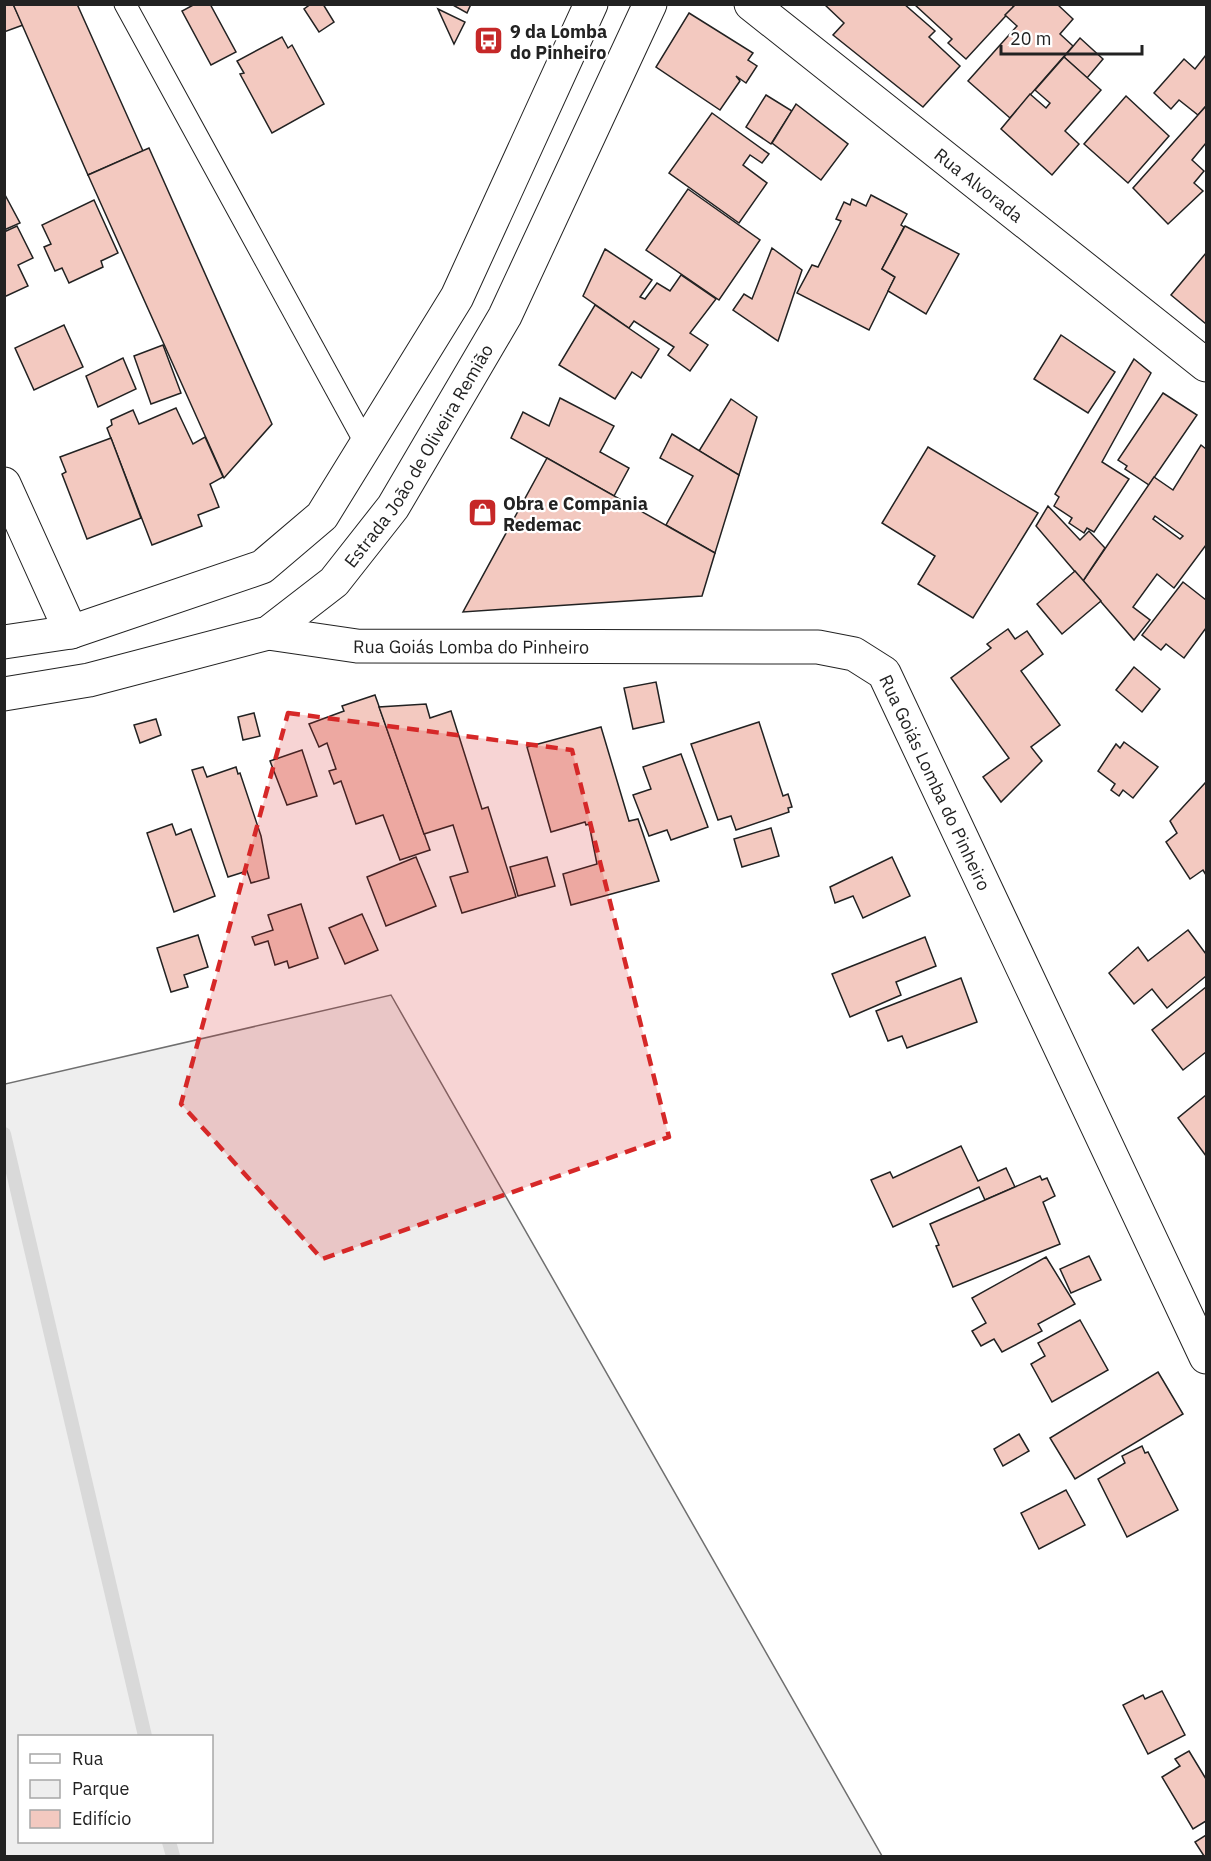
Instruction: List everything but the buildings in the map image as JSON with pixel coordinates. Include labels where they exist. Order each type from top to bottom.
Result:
[{"type":"street","points":[[4,642],[71,632],[262,567],[322,516],[457,297],[591,4]]},
{"type":"street","name":"Estrada João de Oliveira Remião","points":[[4,694],[89,680],[268,633],[334,582],[393,507],[505,316],[650,4]]},
{"type":"street","name":"Rua Alvorada","points":[[752,4],[1206,365]]},
{"type":"street","points":[[4,484],[71,632]]},
{"type":"street","name":"Rua Goiás Lomba do Pinheiro","points":[[268,633],[357,646],[818,647],[854,654],[884,673],[1206,1357]]},
{"type":"lane","points":[[125,4],[367,446]]},
{"type":"highlighted area","points":[[288,713],[572,750],[669,1137],[322,1259],[181,1104]]},
{"type":"green space","points":[[391,995],[882,1856],[5,1856],[5,1084]]},
{"type":"waterway","points":[[4,1134],[145,1735]]},
{"type":"waterway","points":[[169,1843],[173,1856]]},
{"type":"place","name":"9 da Lomba do Pinheiro","points":[[489,41]]},
{"type":"place","name":"Obra e Compania Redemac","points":[[482,513]]}]
